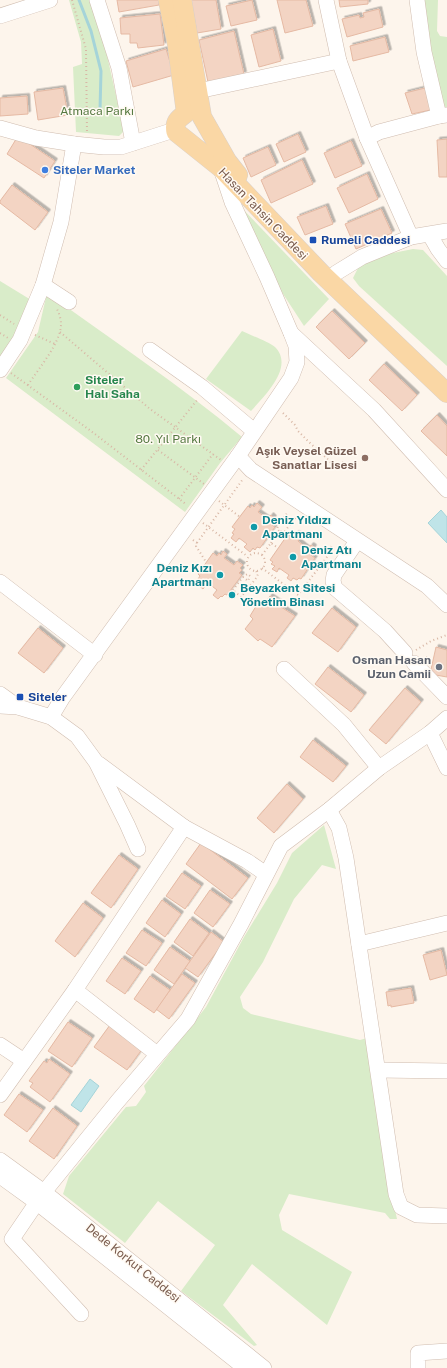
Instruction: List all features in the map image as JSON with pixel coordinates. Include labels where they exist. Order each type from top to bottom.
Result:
[{"type":"main road","name":"Hasan Tahsin Caddesi","points":[[168,0],[177,44],[185,121],[321,273],[447,394]]},
{"type":"main road","name":"Hasan Tahsin Caddesi","points":[[182,0],[198,91],[185,121]]},
{"type":"main road","name":"Hasan Tahsin Caddesi","points":[[185,121],[223,164],[234,170],[306,245],[447,378]]},
{"type":"street","points":[[0,16],[50,0]]},
{"type":"street","points":[[97,0],[119,68],[133,143]]},
{"type":"street","points":[[326,0],[339,61],[367,138],[411,237]]},
{"type":"street","points":[[367,138],[379,132],[443,115],[424,52],[417,0]]},
{"type":"street","points":[[198,91],[339,61]]},
{"type":"street","points":[[0,128],[36,138],[74,144],[121,147],[153,136],[185,121]]},
{"type":"street","points":[[4,371],[20,340],[29,333],[61,222],[74,144]]},
{"type":"street","points":[[51,717],[63,697],[291,378],[297,362],[296,346],[291,333],[267,276],[232,202],[223,164]]},
{"type":"street","points":[[336,273],[362,257],[411,237],[447,232]]},
{"type":"street","points":[[430,235],[447,261]]},
{"type":"street","points":[[43,285],[63,305]]},
{"type":"street","points":[[291,333],[374,410],[447,490]]},
{"type":"street","points":[[150,350],[202,387],[254,431]]},
{"type":"street","points":[[232,460],[251,470],[427,586],[447,605]]},
{"type":"street","points":[[357,541],[334,575],[333,581],[335,588],[385,631],[447,697]]},
{"type":"street","points":[[0,582],[94,655]]},
{"type":"street","points":[[284,669],[344,725],[379,768]]},
{"type":"street","points":[[0,694],[18,707]]},
{"type":"street","points":[[0,706],[18,707],[51,717],[77,736],[96,762],[138,849]]},
{"type":"street","points":[[81,1314],[12,1239],[40,1197],[188,1019],[241,924],[281,846],[329,810],[379,768],[430,733],[447,718]]},
{"type":"street","points":[[430,733],[447,768]]},
{"type":"street","points":[[96,762],[184,827],[247,861],[266,874]]},
{"type":"street","points":[[329,810],[339,828],[346,858],[396,1194],[401,1208],[417,1216],[447,1216]]},
{"type":"street","points":[[0,1095],[75,990],[184,827]]},
{"type":"street","points":[[359,944],[447,923]]},
{"type":"street","points":[[75,990],[158,1054]]},
{"type":"street","points":[[0,1045],[24,1061]]},
{"type":"street","points":[[378,1070],[447,1070]]},
{"type":"street","name":"Dede Korkut Caddesi","points":[[0,1160],[40,1197],[245,1368]]},
{"type":"street","name":"Dede Korkut Caddesi","points":[[0,1176],[40,1197],[264,1368]]},
{"type":"street","points":[[418,1368],[418,1353],[447,1351]]},
{"type":"path","points":[[72,0],[86,49],[87,135]]},
{"type":"path","points":[[28,385],[55,344],[60,332],[63,305]]},
{"type":"path","points":[[0,315],[29,333],[55,344]]},
{"type":"path","points":[[60,332],[150,409],[213,454],[232,460]]},
{"type":"path","points":[[4,371],[28,385],[91,431],[187,506]]},
{"type":"path","points":[[141,470],[199,399]]},
{"type":"path","points":[[283,413],[295,425],[298,431],[336,467],[345,461]]},
{"type":"path","points":[[158,450],[208,487]]},
{"type":"path","points":[[179,499],[213,454]]},
{"type":"path","points":[[206,562],[196,546],[197,543],[244,479]]},
{"type":"path","points":[[216,499],[240,517]]},
{"type":"path","points":[[262,555],[279,531],[277,529],[278,526],[288,512]]},
{"type":"path","points":[[279,531],[285,531],[296,517]]},
{"type":"path","points":[[200,521],[248,556]]},
{"type":"path","points":[[188,537],[197,543]]},
{"type":"path","points":[[271,543],[278,548]]},
{"type":"path","points":[[262,568],[298,595],[323,564],[330,552],[332,543]]},
{"type":"path","points":[[244,576],[248,581],[256,571],[262,568],[265,563],[262,555],[255,552],[248,556],[246,562],[249,569]]},
{"type":"path","points":[[249,569],[256,571]]},
{"type":"path","points":[[249,569],[232,591],[241,597],[257,577],[258,574],[256,571]]},
{"type":"path","points":[[244,576],[248,574],[250,578]]},
{"type":"path","points":[[410,658],[409,650],[417,649],[431,641],[447,635]]},
{"type":"green space","name":"Atmaca Parkı","points":[[69,0],[92,0],[106,51],[124,131],[119,136],[76,132],[73,67],[82,64],[81,42]]},
{"type":"green space","points":[[422,0],[438,0],[437,31],[440,36],[447,37],[447,110],[442,107],[436,82]]},
{"type":"green space","points":[[238,204],[329,299],[304,326],[270,274]]},
{"type":"green space","points":[[413,249],[423,250],[447,276],[447,366],[359,286],[353,278],[359,266],[383,255]]},
{"type":"green space","points":[[0,281],[36,303],[0,366]]},
{"type":"green space","name":"80. Yıl Parkı","points":[[47,293],[170,381],[242,437],[220,463],[185,512],[6,378],[38,332]]},
{"type":"green space","points":[[242,331],[275,347],[280,355],[282,363],[280,372],[270,389],[251,411],[206,379]]},
{"type":"green space","points":[[324,825],[336,869],[322,865],[294,899],[263,962],[240,997],[243,1008],[251,1014],[360,1040],[367,1038],[390,1187],[397,1219],[390,1219],[385,1213],[289,1194],[279,1215],[282,1230],[352,1272],[327,1325],[252,1264],[223,1305],[257,1345],[254,1346],[181,1291],[215,1245],[158,1201],[125,1243],[63,1194],[69,1176],[126,1107],[136,1106],[146,1092],[144,1086],[206,1007],[244,937],[277,883],[292,853]]},
{"type":"water","points":[[441,510],[447,517],[447,543],[428,523]]},
{"type":"water","points":[[90,1079],[99,1086],[81,1112],[71,1105]]},
{"type":"building","points":[[117,0],[159,0],[159,5],[119,12]]},
{"type":"building","points":[[191,0],[216,0],[221,29],[197,33]]},
{"type":"building","points":[[252,0],[257,20],[231,26],[226,6]]},
{"type":"building","points":[[277,0],[306,0],[313,26],[285,33]]},
{"type":"building","points":[[339,0],[368,0],[368,4],[340,7]]},
{"type":"building","points":[[379,9],[383,27],[347,37],[342,19],[359,15],[360,18],[364,17],[363,13]]},
{"type":"building","points":[[160,14],[164,45],[138,48],[137,43],[130,43],[130,34],[121,34],[120,18]]},
{"type":"building","points":[[273,29],[281,61],[259,67],[251,35]]},
{"type":"building","points":[[234,31],[244,74],[208,82],[199,40]]},
{"type":"building","points":[[385,37],[389,52],[353,61],[350,46]]},
{"type":"building","points":[[166,49],[174,75],[133,87],[126,61]]},
{"type":"building","points":[[429,87],[435,109],[412,114],[405,93]]},
{"type":"building","points":[[63,88],[68,115],[38,120],[34,92]]},
{"type":"building","points":[[27,96],[28,114],[0,116],[0,98]]},
{"type":"building","points":[[298,134],[306,152],[284,162],[276,144]]},
{"type":"building","points":[[18,136],[55,161],[44,178],[7,154]]},
{"type":"building","points":[[447,139],[447,177],[439,177],[437,140]]},
{"type":"building","points":[[351,141],[362,166],[335,178],[324,153]]},
{"type":"building","points":[[268,147],[276,165],[251,177],[243,158]]},
{"type":"building","points":[[302,160],[313,184],[271,203],[261,180]]},
{"type":"building","points":[[367,174],[378,199],[349,213],[337,188]]},
{"type":"building","points":[[12,185],[48,212],[35,230],[0,203]]},
{"type":"building","points":[[326,206],[333,224],[305,235],[297,217]]},
{"type":"building","points":[[381,209],[392,233],[356,249],[345,224]]},
{"type":"building","points":[[332,311],[365,343],[349,359],[316,327]]},
{"type":"building","points":[[384,364],[417,395],[402,411],[369,380]]},
{"type":"building","points":[[437,415],[447,426],[447,456],[421,431]]},
{"type":"building","name":"Deniz Yıldızı Apartmanı","points":[[257,503],[262,507],[258,512],[268,519],[271,515],[274,518],[272,520],[275,522],[272,525],[275,527],[260,548],[257,547],[255,550],[253,548],[250,552],[244,547],[247,544],[239,538],[236,542],[231,538],[235,529],[232,527],[248,506],[250,508],[252,505],[254,507]]},
{"type":"building","name":"Deniz Atı Apartmanı","points":[[296,533],[301,536],[298,541],[308,549],[311,545],[314,547],[312,551],[314,552],[311,555],[315,558],[301,579],[299,578],[297,580],[293,578],[291,581],[287,578],[289,575],[279,568],[277,572],[272,569],[275,566],[271,564],[273,562],[270,560],[286,537],[293,537]]},
{"type":"building","name":"Deniz Kızı Apartmanı","points":[[223,551],[227,554],[224,558],[234,565],[237,561],[243,565],[240,568],[242,570],[239,573],[242,575],[227,595],[225,594],[218,599],[213,595],[217,590],[208,583],[203,589],[197,584],[200,581],[198,579],[200,576],[198,574],[213,553],[217,556],[219,553],[221,555]]},
{"type":"building","points":[[270,596],[283,605],[281,607],[295,616],[272,647],[260,639],[258,641],[245,629],[253,619],[250,616],[258,603],[263,606]]},
{"type":"building","points":[[332,608],[356,627],[338,652],[312,633]]},
{"type":"building","points":[[38,628],[63,648],[44,673],[18,653]]},
{"type":"building","name":"Osman Hasan Uzun Camii","points":[[436,647],[447,650],[447,677],[430,674]]},
{"type":"building","points":[[328,667],[364,695],[351,712],[315,684]]},
{"type":"building","points":[[405,688],[421,702],[386,744],[369,730]]},
{"type":"building","points":[[313,740],[346,766],[333,782],[300,757]]},
{"type":"building","points":[[287,784],[303,799],[274,833],[257,818]]},
{"type":"building","points":[[201,843],[248,878],[232,899],[186,864]]},
{"type":"building","points":[[119,855],[138,869],[111,908],[91,893]]},
{"type":"building","points":[[182,873],[201,886],[185,909],[166,896]]},
{"type":"building","points":[[210,890],[230,904],[213,927],[194,913]]},
{"type":"building","points":[[162,900],[181,914],[165,937],[146,923]]},
{"type":"building","points":[[83,903],[103,918],[75,957],[55,941]]},
{"type":"building","points":[[190,919],[209,933],[193,956],[174,942]]},
{"type":"building","points":[[142,930],[162,943],[146,966],[126,953]]},
{"type":"building","points":[[211,932],[224,942],[198,977],[185,968]]},
{"type":"building","points":[[170,947],[190,961],[174,984],[154,970]]},
{"type":"building","points":[[441,950],[447,975],[430,980],[423,955]]},
{"type":"building","points":[[122,958],[141,971],[125,994],[106,981]]},
{"type":"building","points":[[182,974],[195,983],[169,1019],[156,1009]]},
{"type":"building","points":[[150,976],[170,990],[154,1013],[134,999]]},
{"type":"building","points":[[411,988],[414,1003],[391,1007],[391,1005],[388,1006],[386,992]]},
{"type":"building","points":[[68,1022],[92,1038],[72,1067],[48,1051]]},
{"type":"building","points":[[110,1025],[143,1048],[127,1070],[94,1047]]},
{"type":"building","points":[[49,1059],[70,1074],[50,1102],[30,1087],[33,1083],[29,1081],[44,1061],[47,1063]]},
{"type":"building","points":[[19,1094],[43,1110],[27,1132],[4,1115]]},
{"type":"building","points":[[53,1108],[77,1126],[54,1159],[29,1141]]},
{"type":"waterway","points":[[79,0],[91,31],[101,71],[100,110]]},
{"type":"place","name":"Siteler Market","points":[[45,170]]},
{"type":"place","name":"Rumeli Caddesi","points":[[313,240]]},
{"type":"place","name":"Siteler Halı Saha","points":[[77,387]]},
{"type":"place","name":"Aşık Veysel Güzel Sanatlar Lisesi","points":[[365,458]]},
{"type":"place","name":"Deniz Yıldızı Apartmanı","points":[[254,527]]},
{"type":"place","name":"Deniz Atı Apartmanı","points":[[293,557]]},
{"type":"place","name":"Deniz Kızı Apartmanı","points":[[220,575]]},
{"type":"place","name":"Beyazkent Sitesi Yönetim Binası","points":[[232,595]]},
{"type":"place","name":"Osman Hasan Uzun Camii","points":[[439,667]]},
{"type":"place","name":"Siteler","points":[[20,697]]}]
